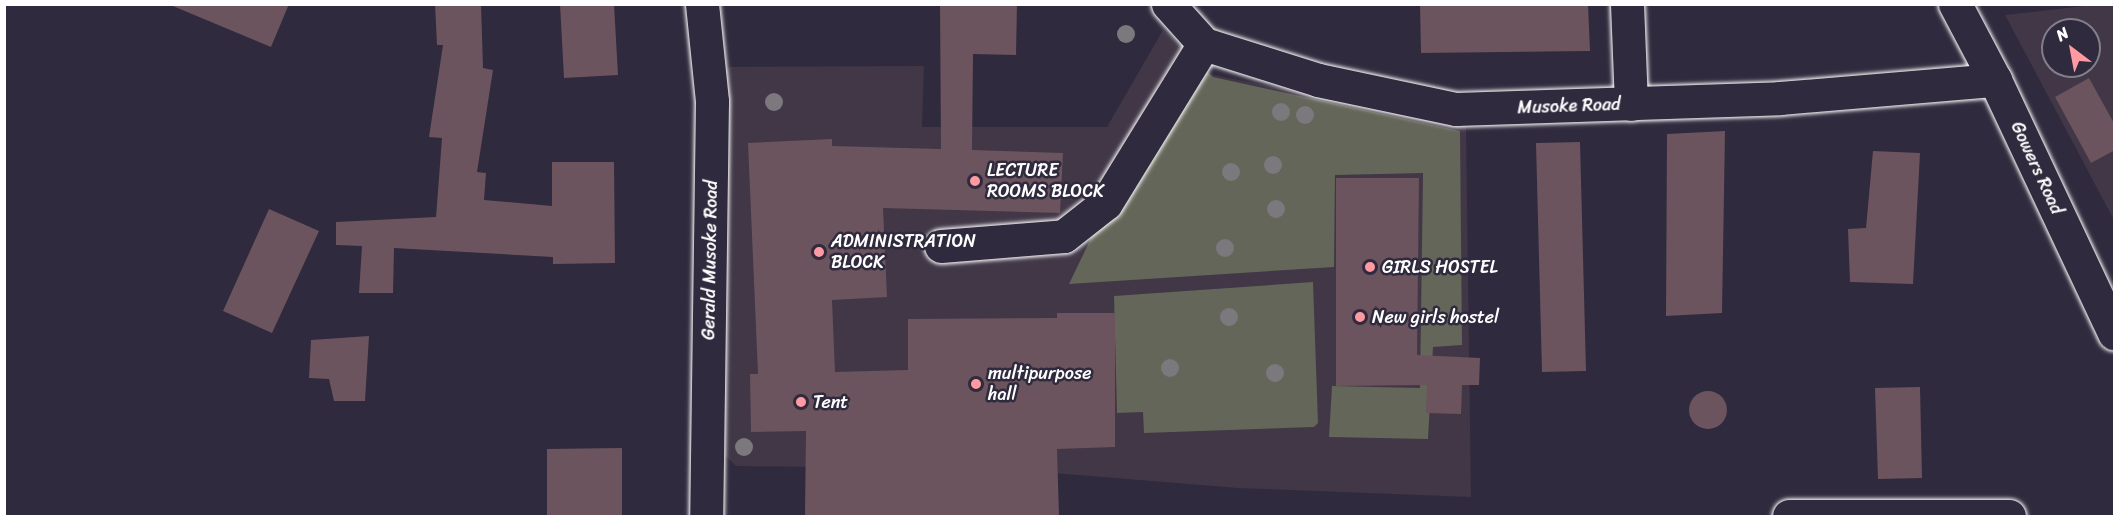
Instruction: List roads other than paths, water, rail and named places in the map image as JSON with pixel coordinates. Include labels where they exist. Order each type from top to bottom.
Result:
[{"type":"street","name":"Gerald Musoke Road","points":[[702,4],[712,100],[706,516]]},
{"type":"street","points":[[941,246],[1064,236],[1106,203],[1204,44],[1168,4]]},
{"type":"street","points":[[1627,4],[1631,104]]},
{"type":"street","name":"Gowers Road","points":[[1955,4],[1995,80],[2115,333]]},
{"type":"street","name":"Musoke Road","points":[[1204,44],[1318,80],[1456,109],[1780,98],[1995,80]]},
{"type":"street","points":[[1789,516],[2009,516]]},
{"type":"place","name":"LECTURE ROOMS BLOCK","points":[[975,181]]},
{"type":"place","name":"ADMINISTRATION BLOCK","points":[[819,252]]},
{"type":"place","name":"GIRLS HOSTEL","points":[[1370,267]]},
{"type":"place","name":"New girls hostel","points":[[1360,317]]},
{"type":"place","name":"multipurpose hall","points":[[976,384]]},
{"type":"place","name":"Tent","points":[[801,402]]}]
